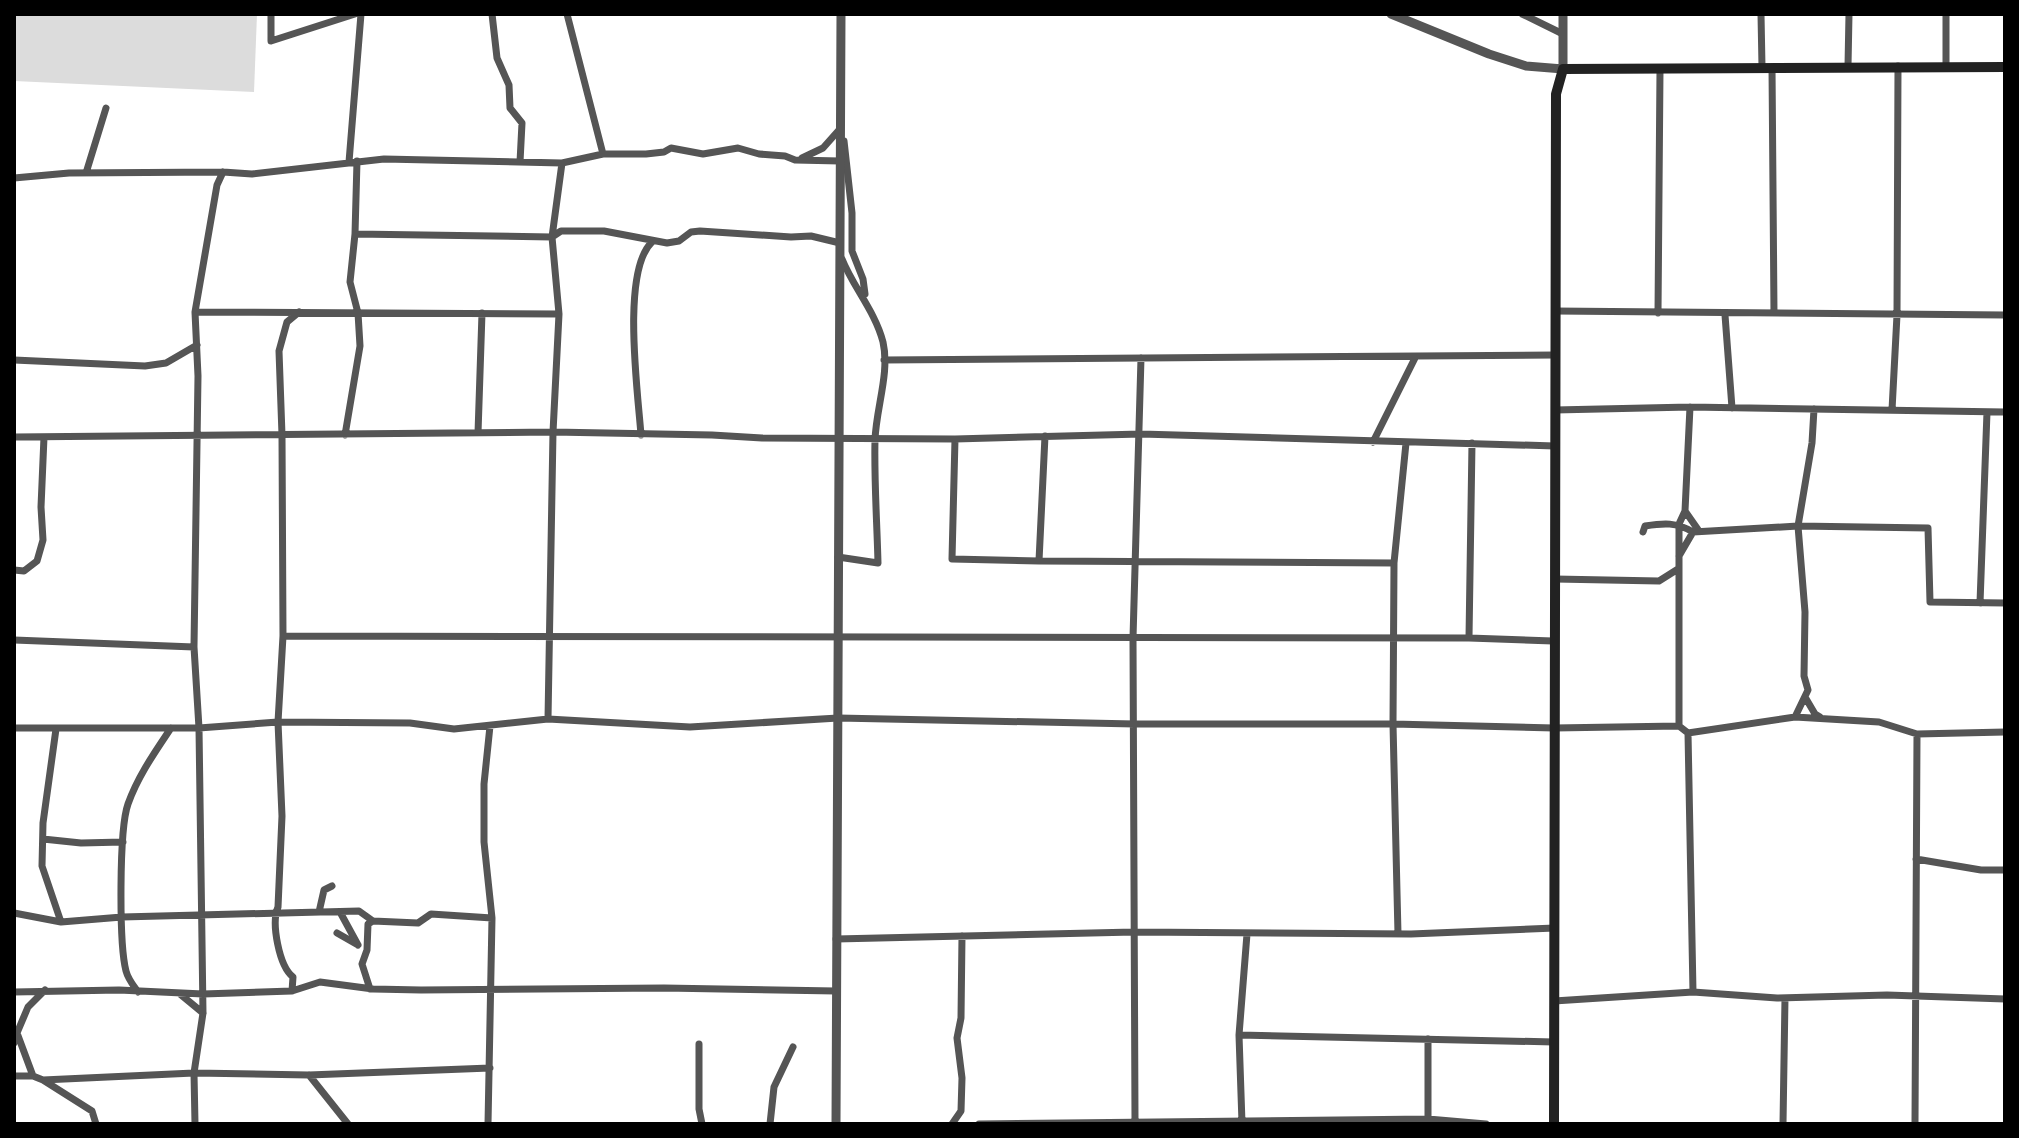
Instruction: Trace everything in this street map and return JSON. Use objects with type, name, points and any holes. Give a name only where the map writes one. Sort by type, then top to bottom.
[{"type":"main road","points":[[1554,1124],[1556,94],[1563,69],[2005,67]]},
{"type":"street","points":[[271,14],[271,41],[358,14],[353,162],[355,234],[350,282],[361,328],[359,360],[352,383],[345,435]]},
{"type":"street","points":[[492,14],[497,58],[509,85],[510,108],[522,123],[520,162]]},
{"type":"street","points":[[836,1124],[841,14]]},
{"type":"street","points":[[1391,14],[1526,66],[1563,69],[1563,14]]},
{"type":"street","points":[[1522,14],[1563,34]]},
{"type":"street","points":[[1761,14],[1767,67],[1774,313]]},
{"type":"street","points":[[1848,66],[1849,14]]},
{"type":"street","points":[[1946,14],[1946,66]]},
{"type":"street","points":[[568,15],[603,154]]},
{"type":"street","points":[[1892,410],[1897,315],[1898,66]]},
{"type":"street","points":[[1658,313],[1660,70]]},
{"type":"street","points":[[86,173],[106,108]]},
{"type":"street","points":[[795,160],[823,148],[841,123]]},
{"type":"street","points":[[841,123],[851,198],[851,242],[866,300]]},
{"type":"street","points":[[14,178],[86,173],[252,174],[353,162],[440,159],[562,163],[603,154],[646,154],[671,148],[713,154],[738,148],[795,160],[840,161]]},
{"type":"street","points":[[548,719],[553,432],[559,314],[552,237],[562,163]]},
{"type":"street","points":[[195,1124],[194,1073],[203,994],[199,728],[194,647],[195,312],[217,185],[223,172]]},
{"type":"street","points":[[355,234],[552,237],[561,231],[604,231],[652,242],[679,241],[691,232],[700,231],[811,236],[840,241]]},
{"type":"street","points":[[838,557],[878,563],[875,439],[884,360],[883,342],[866,300],[842,262],[840,241]]},
{"type":"street","points":[[641,435],[633,308],[642,254],[652,242]]},
{"type":"street","points":[[1555,311],[1725,315],[2005,315]]},
{"type":"street","points":[[195,312],[559,314]]},
{"type":"street","points":[[270,312],[280,324],[282,336]]},
{"type":"street","points":[[292,991],[293,977],[284,970],[275,913],[278,907],[282,816],[278,722],[283,636],[279,368],[282,336],[287,322],[299,312]]},
{"type":"street","points":[[478,433],[482,313]]},
{"type":"street","points":[[1725,315],[1732,408]]},
{"type":"street","points":[[14,360],[145,366],[166,363],[197,345]]},
{"type":"street","points":[[884,360],[1555,355]]},
{"type":"street","points":[[1135,1121],[1133,638],[1141,358]]},
{"type":"street","points":[[1373,442],[1415,358]]},
{"type":"street","points":[[1679,726],[1679,524],[1685,511],[1690,407]]},
{"type":"street","points":[[1555,410],[1690,407],[2005,412]]},
{"type":"street","points":[[1795,717],[1808,690],[1804,676],[1805,612],[1798,526],[1812,443],[1814,409]]},
{"type":"street","points":[[1980,603],[1987,412]]},
{"type":"street","points":[[14,437],[553,432],[955,439],[1141,434],[1555,446]]},
{"type":"street","points":[[1039,561],[1045,436]]},
{"type":"street","points":[[14,570],[24,571],[37,561],[43,540],[44,437]]},
{"type":"street","points":[[955,439],[952,559],[1394,563]]},
{"type":"street","points":[[1398,934],[1393,724],[1394,563],[1406,443]]},
{"type":"street","points":[[1469,638],[1472,443]]},
{"type":"street","points":[[1685,511],[1696,532]]},
{"type":"street","points":[[1643,532],[1645,526],[1679,524],[1696,532],[1798,526],[1928,528],[1930,602],[2005,603]]},
{"type":"street","points":[[1678,557],[1696,532]]},
{"type":"street","points":[[1659,581],[1678,569]]},
{"type":"street","points":[[1555,579],[1659,581],[1680,588]]},
{"type":"street","points":[[283,636],[1469,638],[1553,641]]},
{"type":"street","points":[[14,640],[194,647]]},
{"type":"street","points":[[1805,697],[1815,714],[1822,719]]},
{"type":"street","points":[[14,728],[199,728],[278,722],[410,723],[454,729],[548,719],[690,727],[838,718],[1554,728],[1679,726],[1688,733],[1795,717],[1879,722],[1917,734],[2005,732]]},
{"type":"street","points":[[488,1124],[492,918],[484,828],[484,784],[490,726]]},
{"type":"street","points":[[138,992],[126,970],[122,917],[127,806],[144,768],[171,728]]},
{"type":"street","points":[[56,729],[42,866],[61,922]]},
{"type":"street","points":[[1688,733],[1693,992]]},
{"type":"street","points":[[1915,1124],[1917,734]]},
{"type":"street","points":[[43,839],[81,843],[123,842]]},
{"type":"street","points":[[1916,859],[1981,870],[2005,870]]},
{"type":"street","points":[[319,912],[324,890],[332,886]]},
{"type":"street","points":[[14,913],[61,922],[122,917],[359,911],[373,921],[418,923],[431,914],[492,918]]},
{"type":"street","points":[[340,912],[358,945]]},
{"type":"street","points":[[370,989],[362,964],[367,950],[368,924],[373,921]]},
{"type":"street","points":[[836,939],[1134,932],[1398,934],[1555,928]]},
{"type":"street","points":[[337,933],[367,950]]},
{"type":"street","points":[[1242,1123],[1239,1035],[1247,934]]},
{"type":"street","points":[[952,1124],[961,1111],[962,1078],[957,1038],[961,1018],[959,962],[962,936]]},
{"type":"street","points":[[14,992],[203,994],[292,991],[320,982],[370,989],[836,991]]},
{"type":"street","points":[[14,1043],[28,1007],[45,990]]},
{"type":"street","points":[[1554,1001],[1693,992],[1785,998],[1915,995],[1972,1000],[2005,999]]},
{"type":"street","points":[[178,993],[203,1013]]},
{"type":"street","points":[[1783,1124],[1785,998]]},
{"type":"street","points":[[17,1033],[33,1076]]},
{"type":"street","points":[[1239,1035],[1554,1042]]},
{"type":"street","points":[[1428,1039],[1428,1119]]},
{"type":"street","points":[[699,1044],[699,1109],[702,1124]]},
{"type":"street","points":[[770,1124],[774,1087],[793,1047]]},
{"type":"street","points":[[43,1080],[194,1073],[309,1075],[490,1068]]},
{"type":"street","points":[[309,1075],[348,1124]]},
{"type":"street","points":[[14,1076],[33,1076],[43,1080],[92,1111],[96,1124]]},
{"type":"street","points":[[979,1124],[1428,1119],[1486,1124]]},
{"type":"shaded area","points":[[14,14],[257,14],[254,92],[14,81]]}]
